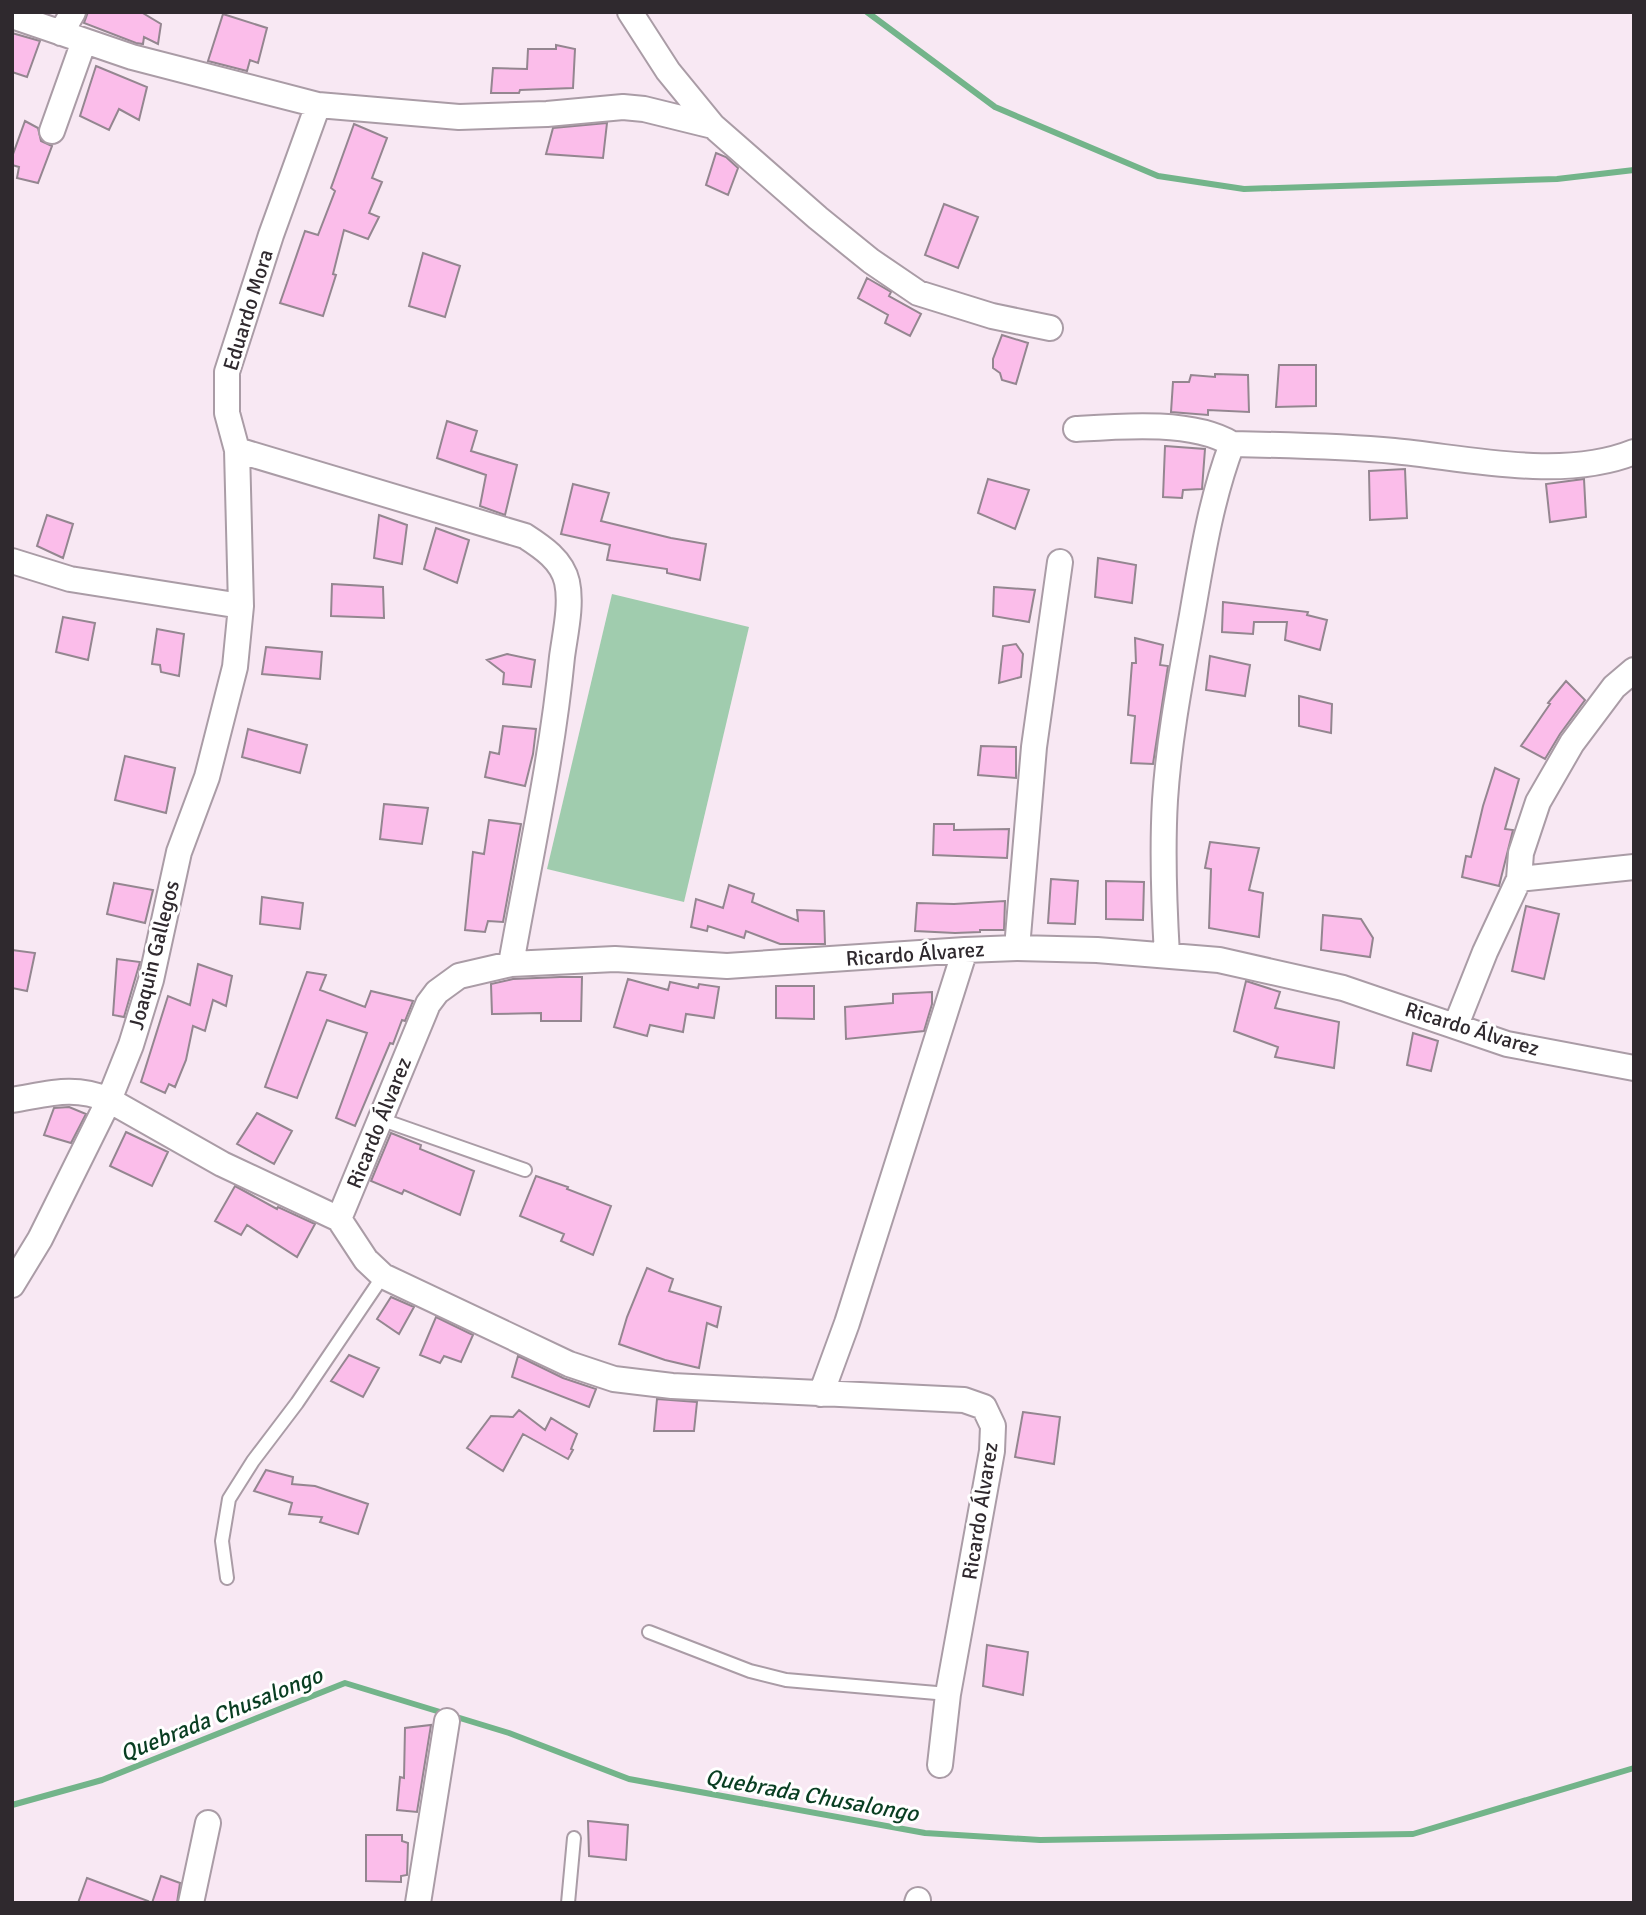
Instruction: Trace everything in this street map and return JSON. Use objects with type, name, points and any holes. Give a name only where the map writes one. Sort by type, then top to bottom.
[{"type":"street","points":[[630,12],[668,71],[713,126],[871,261],[918,293],[992,316],[1050,328]]},
{"type":"street","points":[[12,16],[67,22],[84,41],[132,57],[318,105],[459,117],[547,114],[623,107],[644,109],[713,126]]},
{"type":"street","points":[[52,131],[84,41]]},
{"type":"street","name":"Eduardo Mora","points":[[241,606],[237,450],[227,413],[227,372],[271,235],[318,105]]},
{"type":"street","points":[[1076,429],[1115,425],[1165,428],[1205,432],[1232,444],[1395,451],[1511,466],[1585,463],[1634,452]]},
{"type":"street","points":[[1167,955],[1164,909],[1165,802],[1172,734],[1204,545],[1223,468],[1232,444]]},
{"type":"street","points":[[237,450],[524,536],[543,548],[558,563],[566,582],[568,603],[559,689],[511,964]]},
{"type":"street","points":[[12,561],[70,579],[241,606]]},
{"type":"street","points":[[1017,948],[1034,747],[1060,562]]},
{"type":"street","name":"Joaquin Gallegos","points":[[12,1285],[40,1239],[109,1100],[135,1032],[151,980],[179,852],[207,777],[235,667],[241,606]]},
{"type":"street","points":[[1456,1025],[1485,952],[1519,878],[1521,853],[1538,802],[1572,743],[1614,687],[1634,670]]},
{"type":"street","points":[[1519,878],[1634,867]]},
{"type":"street","points":[[821,1395],[847,1323],[965,950]]},
{"type":"street","name":"Ricardo Álvarez","points":[[940,1765],[948,1694],[992,1451],[993,1426],[984,1407],[964,1400],[821,1395],[673,1386],[614,1379],[569,1364],[383,1276],[366,1260],[339,1219],[428,1004],[437,992],[459,976],[511,964],[614,959],[727,966],[965,950],[1097,950],[1219,960],[1343,988],[1507,1044],[1634,1068]]},
{"type":"street","points":[[12,1100],[76,1090],[93,1093],[222,1164],[339,1219]]},
{"type":"street","points":[[418,1903],[447,1721]]},
{"type":"street","points":[[191,1903],[208,1823]]},
{"type":"lane","points":[[380,1119],[525,1170]]},
{"type":"lane","points":[[227,1578],[222,1541],[229,1499],[383,1276]]},
{"type":"lane","points":[[649,1632],[750,1671],[786,1680],[948,1694]]},
{"type":"lane","points":[[568,1903],[575,1838]]},
{"type":"green space","points":[[612,594],[749,627],[684,902],[547,869]]},
{"type":"building","points":[[88,12],[141,12],[161,24],[158,44],[144,37],[143,44],[136,43],[84,23]]},
{"type":"building","points":[[223,14],[267,28],[258,63],[250,60],[247,71],[208,61]]},
{"type":"building","points":[[12,33],[40,41],[27,77],[12,72]]},
{"type":"building","points":[[556,45],[575,49],[573,88],[491,93],[493,68],[527,69],[528,49],[556,49]]},
{"type":"building","points":[[96,66],[147,87],[139,120],[119,109],[109,130],[80,116]]},
{"type":"building","points":[[25,121],[38,128],[41,141],[52,146],[38,183],[17,178],[19,167],[12,165],[12,157]]},
{"type":"building","points":[[607,123],[603,158],[546,154],[553,128]]},
{"type":"building","points":[[354,124],[387,138],[372,178],[382,182],[369,213],[379,217],[368,239],[344,230],[333,274],[336,275],[323,316],[280,303],[305,231],[318,235],[335,191],[331,188]]},
{"type":"building","points":[[716,153],[726,157],[738,168],[728,195],[706,185]]},
{"type":"building","points":[[944,204],[978,217],[958,268],[925,255]]},
{"type":"building","points":[[423,253],[460,266],[445,317],[409,306]]},
{"type":"building","points":[[867,278],[891,292],[889,296],[921,314],[910,336],[885,323],[888,315],[858,298]]},
{"type":"building","points":[[1002,335],[1028,343],[1016,384],[1002,380],[1000,373],[993,368],[993,359]]},
{"type":"building","points":[[1279,365],[1316,365],[1316,406],[1276,407]]},
{"type":"building","points":[[1215,374],[1248,375],[1249,412],[1208,410],[1208,415],[1171,412],[1173,382],[1189,382],[1191,375],[1215,377]]},
{"type":"building","points":[[447,421],[477,431],[471,451],[517,465],[505,515],[480,506],[486,475],[437,458]]},
{"type":"building","points":[[1165,446],[1205,449],[1202,489],[1183,490],[1182,498],[1163,497]]},
{"type":"building","points":[[1405,469],[1407,518],[1370,520],[1369,471]]},
{"type":"building","points":[[988,479],[1029,490],[1015,529],[978,513]]},
{"type":"building","points":[[1584,479],[1586,517],[1550,522],[1546,484]]},
{"type":"building","points":[[573,484],[609,493],[601,521],[706,544],[700,580],[667,573],[667,569],[607,560],[610,545],[561,534]]},
{"type":"building","points":[[47,515],[73,524],[63,558],[37,546]]},
{"type":"building","points":[[379,515],[407,525],[402,564],[374,558]]},
{"type":"building","points":[[436,528],[469,540],[457,583],[424,569]]},
{"type":"building","points":[[1098,558],[1136,565],[1132,603],[1095,597]]},
{"type":"building","points":[[332,584],[383,587],[384,618],[331,616]]},
{"type":"building","points":[[994,587],[1035,590],[1029,622],[993,616]]},
{"type":"building","points":[[1223,602],[1308,612],[1307,615],[1327,620],[1320,650],[1285,640],[1287,622],[1254,622],[1253,634],[1222,632]]},
{"type":"building","points":[[63,617],[95,623],[88,660],[56,652]]},
{"type":"building","points":[[157,629],[184,634],[179,676],[161,672],[160,665],[152,664]]},
{"type":"building","points":[[1135,638],[1163,645],[1160,665],[1168,666],[1153,764],[1131,763],[1135,716],[1128,715],[1132,663],[1136,663]]},
{"type":"building","points":[[1016,644],[1023,654],[1021,677],[999,683],[1003,646]]},
{"type":"building","points":[[266,647],[322,652],[320,679],[262,674]]},
{"type":"building","points":[[507,654],[535,660],[531,687],[503,684],[504,673],[487,660]]},
{"type":"building","points":[[1210,656],[1250,665],[1245,696],[1206,690]]},
{"type":"building","points":[[1566,681],[1585,700],[1545,759],[1521,746],[1550,704],[1548,703]]},
{"type":"building","points":[[1299,696],[1332,704],[1331,733],[1299,726]]},
{"type":"building","points":[[503,726],[536,729],[525,786],[485,777],[490,752],[499,754]]},
{"type":"building","points":[[248,729],[307,745],[300,773],[242,757]]},
{"type":"building","points":[[981,746],[1016,747],[1016,778],[978,775]]},
{"type":"building","points":[[125,756],[175,768],[166,813],[115,800]]},
{"type":"building","points":[[1495,768],[1519,779],[1505,829],[1513,830],[1499,886],[1462,877],[1466,856],[1471,857]]},
{"type":"building","points":[[384,804],[428,808],[422,844],[380,839]]},
{"type":"building","points":[[489,820],[521,824],[503,922],[488,921],[485,932],[465,930],[473,852],[484,854]]},
{"type":"building","points":[[934,824],[954,824],[954,830],[1009,829],[1007,858],[933,855]]},
{"type":"building","points":[[1210,842],[1259,848],[1249,890],[1263,893],[1259,937],[1209,928],[1211,869],[1205,868]]},
{"type":"building","points":[[1051,879],[1078,881],[1075,924],[1048,923]]},
{"type":"building","points":[[1106,881],[1144,882],[1143,920],[1106,919]]},
{"type":"building","points":[[114,883],[153,890],[145,923],[107,914]]},
{"type":"building","points":[[729,885],[754,894],[752,902],[798,921],[797,910],[824,911],[825,944],[780,944],[746,931],[744,938],[708,926],[707,931],[691,927],[696,899],[723,908]]},
{"type":"building","points":[[262,897],[303,903],[300,929],[260,924]]},
{"type":"building","points":[[1005,901],[1004,930],[955,933],[915,931],[917,903]]},
{"type":"building","points":[[1526,906],[1559,914],[1544,979],[1512,971]]},
{"type":"building","points":[[1323,915],[1361,919],[1373,938],[1370,957],[1321,950]]},
{"type":"building","points":[[12,950],[35,953],[27,991],[12,988]]},
{"type":"building","points":[[117,959],[140,962],[124,1017],[113,1015]]},
{"type":"building","points":[[198,964],[232,976],[226,1006],[213,1000],[205,1031],[193,1026],[186,1060],[175,1087],[169,1084],[165,1093],[141,1082],[168,996],[190,1005]]},
{"type":"building","points":[[307,972],[326,975],[320,990],[365,1007],[371,991],[413,1001],[393,1044],[390,1043],[355,1126],[336,1118],[367,1033],[327,1020],[297,1098],[265,1087]]},
{"type":"building","points":[[582,977],[581,1021],[541,1021],[541,1013],[492,1014],[491,984],[513,979]]},
{"type":"building","points":[[628,979],[668,990],[670,982],[698,988],[699,984],[719,987],[714,1018],[686,1014],[683,1032],[650,1025],[647,1036],[614,1027]]},
{"type":"building","points":[[1246,981],[1280,992],[1275,1008],[1339,1022],[1334,1068],[1275,1057],[1278,1047],[1234,1031]]},
{"type":"building","points":[[776,986],[814,986],[814,1019],[776,1018]]},
{"type":"building","points":[[932,992],[932,1004],[924,1031],[846,1039],[845,1007],[893,1003],[893,994]]},
{"type":"building","points":[[1413,1033],[1438,1041],[1431,1071],[1407,1065]]},
{"type":"building","points":[[69,1107],[86,1114],[71,1143],[44,1135],[54,1108]]},
{"type":"building","points":[[257,1113],[292,1131],[274,1164],[237,1144]]},
{"type":"building","points":[[126,1132],[168,1152],[152,1186],[110,1166]]},
{"type":"building","points":[[391,1133],[421,1145],[420,1149],[474,1171],[460,1215],[404,1190],[402,1194],[371,1181]]},
{"type":"building","points":[[536,1176],[611,1206],[593,1255],[561,1241],[564,1234],[520,1216]]},
{"type":"building","points":[[235,1186],[277,1209],[278,1207],[315,1224],[297,1257],[247,1225],[241,1235],[215,1221]]},
{"type":"building","points":[[647,1268],[673,1279],[669,1291],[721,1307],[717,1327],[707,1323],[699,1368],[665,1360],[619,1344]]},
{"type":"building","points":[[391,1297],[414,1307],[399,1334],[377,1319]]},
{"type":"building","points":[[436,1317],[473,1335],[461,1362],[444,1356],[440,1363],[420,1355]]},
{"type":"building","points":[[349,1355],[379,1368],[363,1397],[331,1381]]},
{"type":"building","points":[[518,1356],[563,1378],[596,1389],[589,1407],[512,1377]]},
{"type":"building","points":[[657,1399],[697,1402],[694,1431],[654,1431]]},
{"type":"building","points":[[519,1410],[545,1430],[551,1418],[577,1434],[568,1459],[523,1434],[503,1471],[467,1448],[491,1416],[513,1417]]},
{"type":"building","points":[[1023,1412],[1060,1417],[1054,1464],[1015,1457]]},
{"type":"building","points":[[266,1470],[293,1477],[292,1484],[315,1486],[368,1504],[358,1534],[320,1522],[322,1517],[289,1514],[292,1503],[254,1491]]},
{"type":"building","points":[[987,1645],[1028,1652],[1023,1695],[983,1686]]},
{"type":"building","points":[[431,1725],[417,1812],[397,1810],[400,1777],[404,1778],[405,1728]]},
{"type":"building","points":[[588,1821],[628,1825],[626,1860],[589,1856]]},
{"type":"building","points":[[366,1835],[402,1835],[402,1841],[408,1843],[407,1875],[401,1876],[401,1882],[366,1881]]},
{"type":"building","points":[[161,1876],[180,1883],[177,1903],[152,1903]]},
{"type":"building","points":[[87,1878],[148,1901],[78,1903]]},
{"type":"waterway","points":[[867,12],[995,107],[1158,176],[1244,189],[1557,179],[1634,170]]},
{"type":"waterway","name":"Quebrada Chusalongo","points":[[12,1805],[102,1780],[345,1683],[509,1733],[629,1779],[925,1833],[1040,1840],[1413,1834],[1634,1768]]}]
